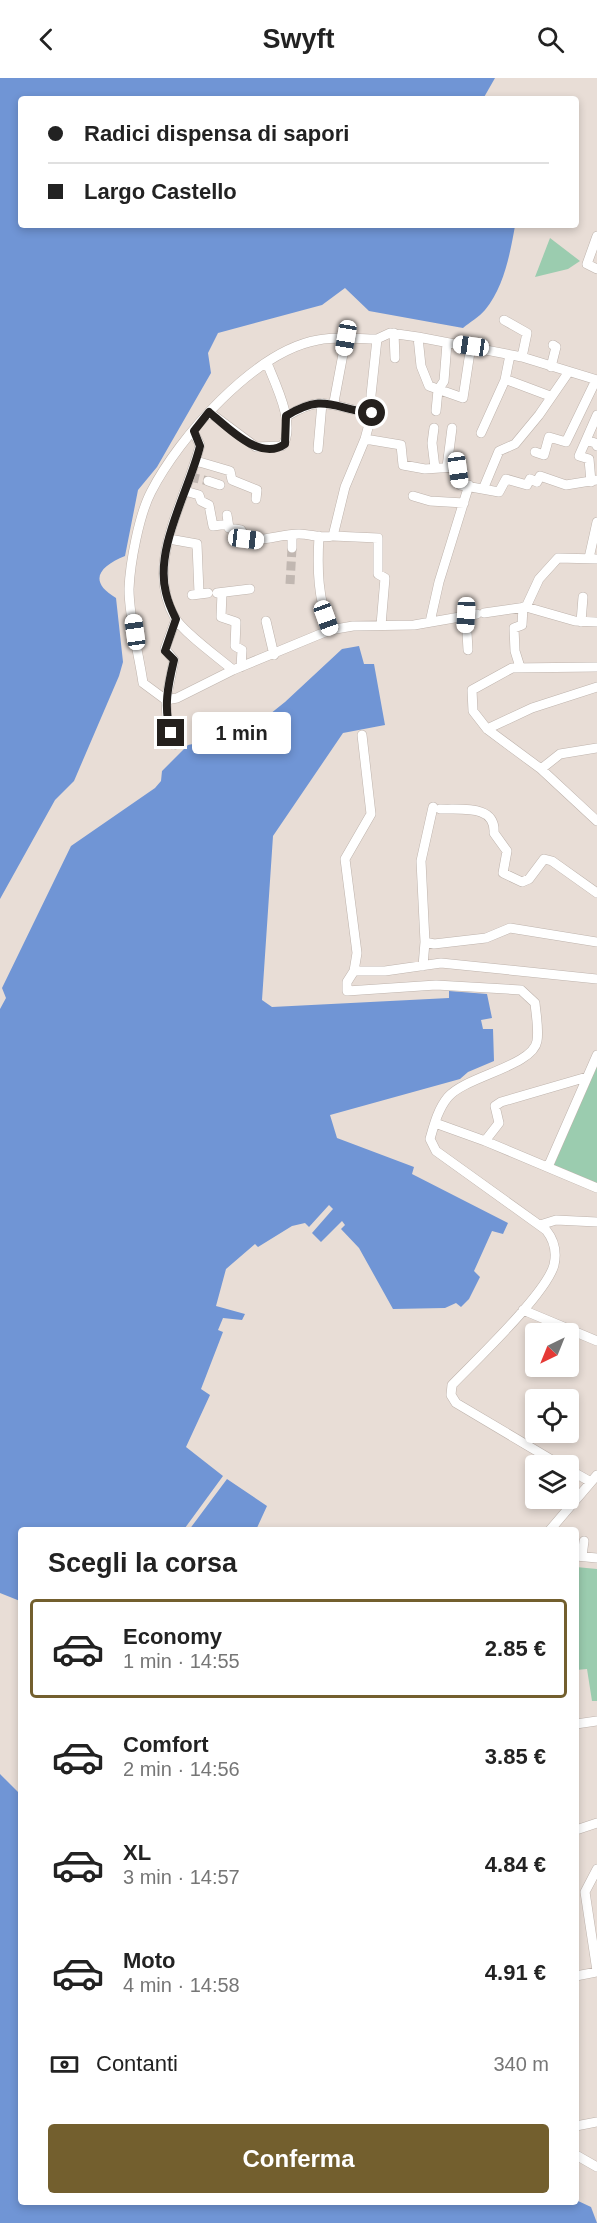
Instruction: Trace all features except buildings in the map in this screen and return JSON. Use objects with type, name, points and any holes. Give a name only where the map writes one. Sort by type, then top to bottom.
[{"type":"street","points":[[597,236],[587,264],[597,269]]},
{"type":"street","points":[[504,320],[527,333],[522,357]]},
{"type":"street","points":[[394,333],[394,358]]},
{"type":"street","points":[[534,452],[544,455],[549,437],[566,442],[596,380],[522,357],[470,350],[447,343],[394,333],[377,339],[318,340],[283,353],[242,379],[209,412],[149,493],[137,540],[129,590],[144,683],[166,700],[177,698],[237,669],[330,630],[381,625],[414,625],[524,607],[581,622],[597,622]]},
{"type":"street","points":[[418,337],[421,366],[429,386],[463,398],[470,350]]},
{"type":"street","points":[[334,402],[346,338]]},
{"type":"street","points":[[333,536],[345,487],[356,464],[360,446],[365,440],[372,413],[371,395],[377,339]]},
{"type":"street","points":[[436,411],[438,390],[444,381],[447,343]]},
{"type":"street","points":[[551,367],[556,347],[554,345]]},
{"type":"street","points":[[481,433],[505,380],[510,355]]},
{"type":"street","points":[[209,412],[256,447],[279,447],[285,444],[286,416],[267,363]]},
{"type":"street","points":[[483,487],[499,450],[514,444],[539,415],[568,373]]},
{"type":"street","points":[[510,381],[550,396]]},
{"type":"street","points":[[286,416],[302,407],[334,402],[348,410],[372,413]]},
{"type":"street","points":[[318,449],[322,403]]},
{"type":"street","points":[[477,411],[487,416]]},
{"type":"street","points":[[365,440],[401,445],[403,465],[455,467],[460,484],[499,492],[506,479],[527,485],[530,479],[537,482],[540,476],[566,485],[594,481],[590,459],[579,456],[597,416]]},
{"type":"street","points":[[434,428],[432,443],[435,468]]},
{"type":"street","points":[[447,467],[452,428]]},
{"type":"street","points":[[194,431],[200,446],[169,539],[164,578],[166,593],[176,619],[237,669]]},
{"type":"street","points":[[586,440],[597,446]]},
{"type":"street","points":[[196,461],[230,471],[232,480],[257,489],[256,499]]},
{"type":"street","points":[[207,481],[220,485]]},
{"type":"street","points":[[430,622],[439,582],[469,485]]},
{"type":"street","points":[[185,491],[199,495],[201,501],[209,505],[213,526],[228,520],[229,528],[241,530],[246,539],[263,541],[292,534],[378,538],[376,569],[378,574],[385,578],[381,625]]},
{"type":"street","points":[[413,496],[430,501],[464,503]]},
{"type":"street","points":[[520,667],[515,651],[514,628],[522,625],[524,607],[539,579],[555,560],[593,558],[597,522]]},
{"type":"street","points":[[292,534],[292,548]]},
{"type":"street","points":[[319,536],[317,573],[321,606],[330,630]]},
{"type":"street","points":[[169,539],[197,544],[208,593],[221,617],[236,622],[235,646],[242,650],[237,669]]},
{"type":"street","points":[[208,593],[250,589]]},
{"type":"street","points":[[581,622],[583,597]]},
{"type":"street","points":[[466,615],[468,650]]},
{"type":"street","points":[[174,745],[166,718],[166,700],[174,660],[163,652],[176,619]]},
{"type":"street","points":[[266,621],[274,655]]},
{"type":"street","points":[[597,668],[520,667],[502,672],[472,690],[473,711],[488,729],[541,769],[597,820]]},
{"type":"street","points":[[488,729],[522,711],[597,687]]},
{"type":"street","points":[[362,735],[364,770],[372,805],[368,819],[345,859],[357,953],[354,971],[347,982],[347,992],[436,985],[521,990],[532,997],[535,1003],[537,1041],[534,1047],[515,1062],[453,1092],[439,1111],[430,1139],[436,1151],[540,1225],[552,1239],[554,1265],[548,1278],[524,1310],[452,1385],[451,1395],[456,1403],[543,1455]]},
{"type":"street","points":[[541,769],[560,754],[597,748]]},
{"type":"street","points":[[423,966],[425,942],[421,861],[436,808],[483,812],[491,817],[495,823],[494,833],[507,851],[503,873],[522,882],[529,879],[544,859],[552,861],[597,893]]},
{"type":"street","points":[[425,942],[434,944],[486,938],[510,928],[597,942]]},
{"type":"street","points":[[354,971],[385,971],[441,963],[597,979]]},
{"type":"street","points":[[548,1167],[597,1055]]},
{"type":"street","points":[[486,1141],[499,1123],[495,1106],[501,1102],[587,1077]]},
{"type":"street","points":[[435,1123],[486,1141],[597,1188]]},
{"type":"street","points":[[540,1225],[556,1220],[597,1222]]},
{"type":"street","points":[[524,1310],[596,1339]]},
{"type":"street","points":[[553,1527],[594,1479],[579,1473]]},
{"type":"street","points":[[584,1542],[579,1556],[597,1558]]},
{"type":"street","points":[[579,1724],[597,1721]]},
{"type":"street","points":[[579,1829],[597,1823],[597,1834]]},
{"type":"street","points":[[579,1975],[597,1971],[585,1892],[597,1869]]},
{"type":"street","points":[[579,2125],[597,2122]]},
{"type":"street","points":[[579,2157],[597,2167]]},
{"type":"green space","points":[[550,238],[580,261],[568,269],[535,277]]},
{"type":"green space","points":[[597,1064],[597,1186],[551,1166]]},
{"type":"green space","points":[[579,1567],[597,1569],[597,1701],[592,1701],[587,1669],[579,1670]]},
{"type":"water","points":[[0,78],[495,78],[485,96],[18,96],[18,228],[515,228],[502,281],[492,301],[485,310],[463,328],[369,311],[345,288],[322,305],[218,333],[208,353],[211,373],[157,467],[138,490],[125,556],[109,564],[100,574],[102,586],[116,598],[123,662],[119,676],[74,781],[55,800],[0,899]]},
{"type":"water","points":[[359,646],[364,664],[374,664],[385,725],[343,733],[273,836],[262,1000],[272,1007],[449,998],[449,991],[487,994],[492,1018],[481,1020],[483,1029],[493,1029],[494,1061],[468,1072],[460,1079],[330,1115],[337,1138],[414,1167],[412,1174],[508,1223],[503,1234],[492,1231],[474,1271],[480,1277],[469,1299],[461,1307],[456,1303],[445,1308],[393,1309],[359,1248],[341,1229],[345,1225],[342,1221],[321,1242],[312,1233],[333,1209],[329,1205],[309,1227],[305,1223],[292,1226],[258,1247],[255,1244],[226,1269],[216,1306],[245,1314],[242,1320],[223,1318],[218,1330],[223,1332],[201,1389],[210,1395],[186,1447],[223,1476],[186,1527],[18,1527],[18,1600],[0,1593],[0,1009],[6,998],[2,988],[71,846],[155,788],[161,781],[162,771],[188,745],[246,733],[285,702],[342,649]]},
{"type":"water","points":[[227,1479],[267,1506],[257,1527],[191,1527]]},
{"type":"water","points":[[0,1774],[18,1792],[18,2205],[579,2205],[579,2201],[591,2207],[597,2223],[0,2223]]},
{"type":"tunnel","points":[[190,477],[208,481]]},
{"type":"tunnel","points":[[290,584],[292,548]]},
{"type":"route","points":[[171,733],[166,718],[166,700],[174,660],[165,651],[176,619],[166,593],[164,578],[166,550],[200,446],[194,431],[209,412],[256,447],[279,447],[285,444],[286,416],[305,405],[334,402],[348,410],[372,413]]}]
